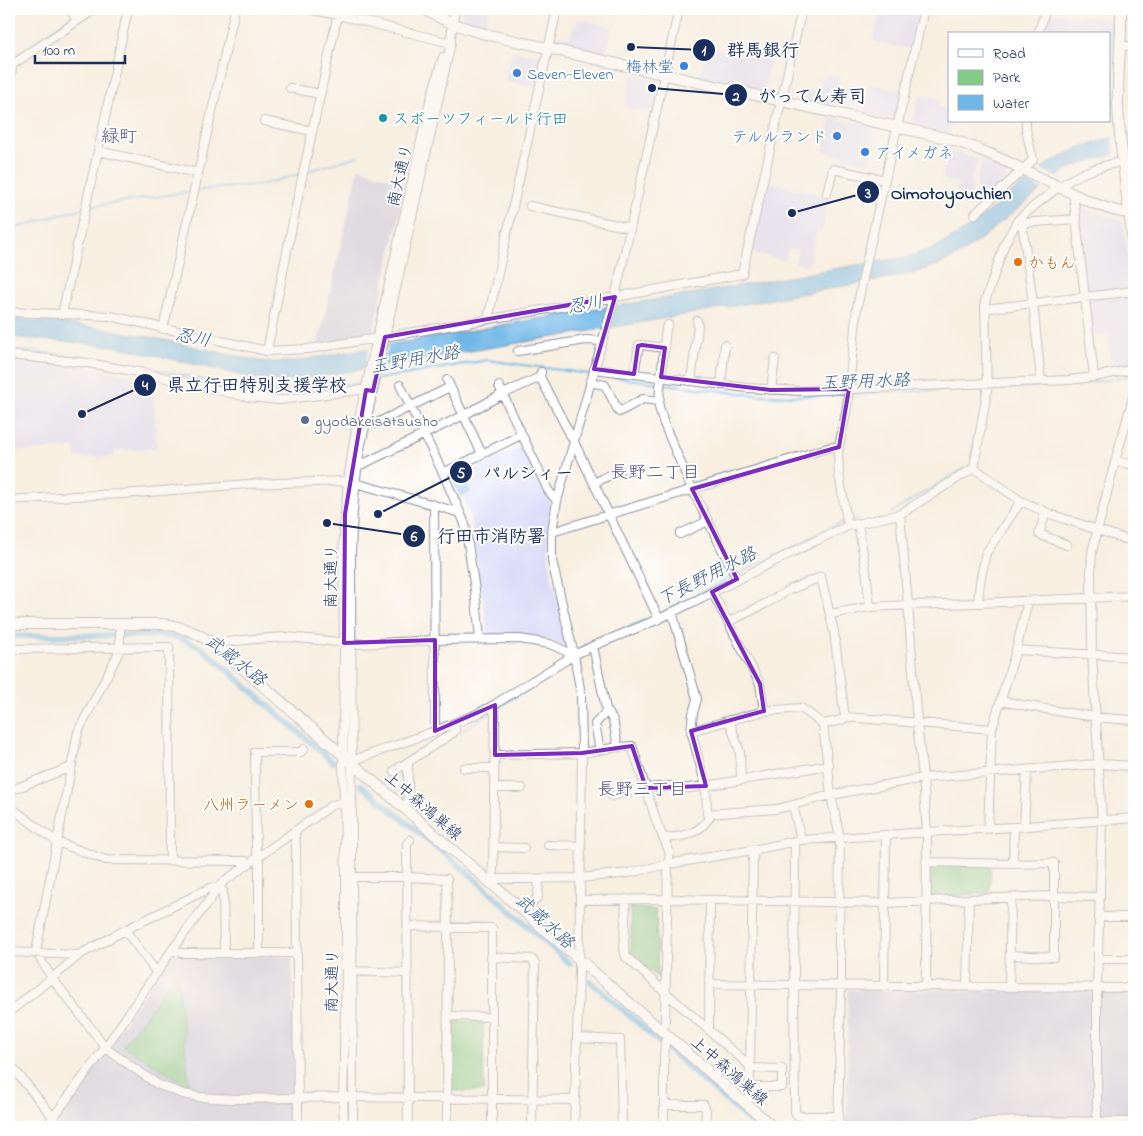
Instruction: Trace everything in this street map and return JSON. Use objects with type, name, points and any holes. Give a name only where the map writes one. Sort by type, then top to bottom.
[{"type":"main road","points":[[424,9],[452,24],[489,35],[963,143],[998,157],[1074,195],[1109,208],[1132,213]]},
{"type":"main road","points":[[1120,9],[1119,128],[1132,213],[1134,250]]},
{"type":"main road","name":"上中森鴻巣線","points":[[9,624],[120,626],[155,623],[176,626],[199,634],[217,646],[492,881],[524,912],[665,1036],[773,1127]]},
{"type":"street","points":[[70,9],[77,21]]},
{"type":"street","points":[[9,84],[11,65],[95,9]]},
{"type":"street","points":[[62,314],[128,9]]},
{"type":"street","points":[[163,329],[235,9]]},
{"type":"street","points":[[308,9],[338,12],[449,40]]},
{"type":"street","name":"南大通り","points":[[353,1127],[349,971],[348,643],[344,548],[345,514],[351,482],[354,440],[371,381],[451,43],[449,40],[455,9]]},
{"type":"street","points":[[489,319],[557,9]]},
{"type":"street","points":[[574,1127],[580,900],[581,694],[552,561],[552,532],[557,501],[614,299],[679,9]]},
{"type":"street","points":[[9,312],[110,316],[267,350],[308,349],[380,340],[489,319],[614,299],[742,274],[802,9]]},
{"type":"street","points":[[848,526],[839,474],[839,447],[849,392],[857,308],[924,9]]},
{"type":"street","points":[[1039,32],[1046,9]]},
{"type":"street","points":[[267,350],[338,12]]},
{"type":"street","points":[[1121,45],[1134,47]]},
{"type":"street","points":[[290,88],[320,94]]},
{"type":"street","points":[[264,121],[312,131]]},
{"type":"street","points":[[975,214],[1025,170],[1034,158],[1026,130],[1026,122]]},
{"type":"street","points":[[98,151],[198,172]]},
{"type":"street","points":[[348,758],[455,724],[492,706],[574,655],[592,646],[658,616],[672,612],[712,592],[736,577],[848,526],[900,514],[969,472],[974,468],[987,387],[985,302],[1006,244],[1020,222],[1058,187],[1073,178],[1095,169],[1134,158]]},
{"type":"street","points":[[827,193],[832,169],[885,180]]},
{"type":"street","points":[[1074,195],[1094,377]]},
{"type":"street","points":[[530,206],[630,228]]},
{"type":"street","points":[[1020,222],[1076,219]]},
{"type":"street","points":[[1020,222],[1033,303],[1041,380]]},
{"type":"street","points":[[986,309],[1134,291]]},
{"type":"street","points":[[691,381],[697,321]]},
{"type":"street","points":[[668,325],[666,328],[659,407],[664,424],[692,489],[736,577]]},
{"type":"street","points":[[518,351],[603,337]]},
{"type":"street","points":[[634,374],[638,345],[665,348]]},
{"type":"street","points":[[721,385],[726,346]]},
{"type":"street","points":[[9,355],[88,363],[268,400],[358,390],[371,381]]},
{"type":"street","points":[[770,390],[775,359]]},
{"type":"street","points":[[594,369],[634,374],[661,381],[691,381],[770,390],[849,392],[987,387],[1041,380],[1069,380],[1094,377],[1134,369]]},
{"type":"street","points":[[357,465],[363,464],[464,415],[541,375],[658,616]]},
{"type":"street","name":"南大通り","points":[[351,482],[357,465],[366,421],[371,381]]},
{"type":"street","points":[[590,382],[605,385],[619,412],[643,399],[659,401]]},
{"type":"street","points":[[366,421],[375,424],[411,407],[448,383],[482,454]]},
{"type":"street","points":[[400,385],[443,473],[465,524],[480,639]]},
{"type":"street","points":[[499,386],[548,490],[557,501]]},
{"type":"street","points":[[1097,1124],[1097,987],[1102,821],[1092,654],[1092,552],[1134,394]]},
{"type":"street","points":[[443,473],[521,435]]},
{"type":"street","points":[[552,532],[831,447],[839,447]]},
{"type":"street","points":[[1116,461],[1134,465]]},
{"type":"street","points":[[974,468],[1021,501],[1046,512],[1134,542]]},
{"type":"street","points":[[594,483],[620,470]]},
{"type":"street","points":[[9,500],[123,494],[248,484],[351,482],[460,513]]},
{"type":"street","points":[[978,603],[986,553],[1021,501]]},
{"type":"street","points":[[434,505],[435,731]]},
{"type":"street","points":[[1046,512],[1039,534],[1067,545]]},
{"type":"street","points":[[900,514],[927,832],[926,985]]},
{"type":"street","points":[[680,534],[708,521]]},
{"type":"street","points":[[858,524],[870,607]]},
{"type":"street","points":[[728,622],[791,589],[821,577],[834,632],[846,717]]},
{"type":"street","points":[[712,592],[760,684],[764,711]]},
{"type":"street","points":[[830,614],[870,607],[1134,596]]},
{"type":"street","points":[[988,829],[992,729],[1016,650],[1028,601]]},
{"type":"street","points":[[665,838],[678,837],[694,832],[704,825],[709,818],[706,814],[706,786],[691,731],[697,699],[672,612]]},
{"type":"street","points":[[120,626],[120,645],[117,656],[78,732],[36,952],[52,978],[105,1048],[157,1084],[183,1094],[199,1097],[233,1099],[353,1097],[575,1100]]},
{"type":"street","points":[[1016,650],[1133,657],[1134,635]]},
{"type":"street","points":[[217,646],[226,642],[254,638],[287,637],[360,644],[435,640],[520,640],[550,644],[574,655]]},
{"type":"street","points":[[9,649],[120,645],[169,647],[170,860]]},
{"type":"street","points":[[592,646],[606,709],[613,720],[618,747]]},
{"type":"street","points":[[1001,701],[1096,718],[1134,720]]},
{"type":"street","points":[[492,706],[495,714],[492,881],[580,878],[629,873],[668,864],[798,841],[1134,818]]},
{"type":"street","points":[[691,731],[764,711],[801,708],[823,724],[831,795],[840,838],[839,946],[841,985],[838,1127]]},
{"type":"street","points":[[600,750],[595,724],[608,711]]},
{"type":"street","points":[[823,724],[842,720],[846,717],[992,729]]},
{"type":"street","points":[[730,720],[740,752],[741,780]]},
{"type":"street","points":[[394,771],[408,764],[453,733],[455,724]]},
{"type":"street","points":[[495,755],[582,753],[632,746],[658,826],[665,838],[670,854],[667,899],[664,1127]]},
{"type":"street","points":[[260,952],[255,752],[301,752],[304,749]]},
{"type":"street","points":[[406,809],[408,801],[408,764]]},
{"type":"street","points":[[706,814],[777,809],[831,795],[923,778],[1098,764],[1134,766]]},
{"type":"street","points":[[612,796],[646,788],[670,786],[680,789],[706,786],[829,765]]},
{"type":"street","points":[[9,791],[71,767]]},
{"type":"street","points":[[464,768],[494,768]]},
{"type":"street","points":[[1024,826],[1027,770]]},
{"type":"street","points":[[494,788],[522,788]]},
{"type":"street","points":[[46,1127],[105,1048],[172,950],[223,882],[332,805],[348,801]]},
{"type":"street","points":[[793,805],[798,841],[794,901],[795,1112],[798,1116],[838,1116]]},
{"type":"street","points":[[9,806],[58,842],[106,860],[245,861],[248,864]]},
{"type":"street","points":[[1013,864],[1014,827]]},
{"type":"street","points":[[295,832],[298,1127]]},
{"type":"street","points":[[884,984],[886,835]]},
{"type":"street","points":[[408,1127],[407,974],[408,844],[410,840]]},
{"type":"street","points":[[548,845],[580,846]]},
{"type":"street","points":[[494,847],[524,848]]},
{"type":"street","points":[[747,1104],[750,1087],[753,850]]},
{"type":"street","points":[[926,862],[1054,863],[1054,957],[1010,955]]},
{"type":"street","points":[[349,877],[449,877],[447,1127]]},
{"type":"street","points":[[524,912],[538,896],[539,879]]},
{"type":"street","points":[[9,1012],[79,954],[210,888],[218,888],[223,891],[224,952]]},
{"type":"street","points":[[580,900],[667,899],[885,903],[1054,896],[1100,897]]},
{"type":"street","points":[[1009,986],[1011,898]]},
{"type":"street","points":[[626,899],[624,949],[626,957],[750,1067],[782,1069],[782,1087],[750,1087]]},
{"type":"street","points":[[967,986],[969,899]]},
{"type":"street","points":[[709,1029],[710,900]]},
{"type":"street","points":[[1099,917],[1134,918]]},
{"type":"street","points":[[408,926],[492,928],[492,1127]]},
{"type":"street","points":[[125,930],[157,973]]},
{"type":"street","points":[[172,950],[181,953],[297,953]]},
{"type":"street","points":[[9,952],[79,954]]},
{"type":"street","points":[[491,957],[532,958],[535,963],[532,1127]]},
{"type":"street","points":[[1098,959],[1134,959]]},
{"type":"street","points":[[349,971],[407,974]]},
{"type":"street","name":"南大通り","points":[[344,1127],[343,1097],[349,971]]},
{"type":"street","points":[[710,984],[884,984],[1134,988]]},
{"type":"street","points":[[448,1016],[492,1016]]},
{"type":"street","points":[[577,1038],[620,1040],[622,1127]]},
{"type":"street","points":[[9,1063],[54,1117]]},
{"type":"street","points":[[664,1105],[704,1106],[706,1110],[705,1127]]},
{"type":"street","points":[[960,1127],[992,1122],[1028,1120],[1097,1124],[1134,1122]]},
{"type":"highlighted area","points":[[615,297],[594,369],[634,374],[638,346],[642,345],[665,348],[661,377],[771,390],[849,389],[839,447],[692,489],[737,579],[712,592],[760,684],[764,711],[691,731],[706,786],[646,788],[632,746],[582,753],[495,755],[495,705],[435,731],[435,640],[344,643],[345,514],[366,390],[373,391],[385,337]]},
{"type":"shaded area","points":[[463,9],[489,9],[485,26],[465,20],[462,15]]},
{"type":"shaded area","points":[[880,9],[920,9],[912,47],[909,49],[873,41]]},
{"type":"shaded area","points":[[1047,13],[1114,19],[1111,74],[1110,32],[1041,32]]},
{"type":"shaded area","points":[[580,19],[612,27],[605,57],[555,46],[552,42],[554,35],[570,38],[573,26],[577,25],[577,21]]},
{"type":"shaded area","points":[[707,47],[770,61],[763,91],[700,77]]},
{"type":"shaded area","points":[[512,50],[544,57],[537,88],[505,81]]},
{"type":"shaded area","points":[[824,73],[840,77],[833,108],[804,102],[808,90],[820,92]]},
{"type":"shaded area","points":[[632,74],[658,81],[651,113],[625,107]]},
{"type":"shaded area","points":[[871,84],[902,91],[895,119],[892,121],[865,115]]},
{"type":"shaded area","points":[[919,94],[940,99],[938,107],[948,110],[948,122],[952,122],[947,134],[912,126]]},
{"type":"shaded area","points":[[831,117],[877,128],[870,163],[823,152]]},
{"type":"shaded area","points":[[949,149],[979,159],[971,179],[971,204],[954,200],[958,183],[942,179]]},
{"type":"shaded area","points":[[983,161],[1008,172],[996,192],[976,210],[976,179]]},
{"type":"shaded area","points":[[359,168],[406,184],[372,336],[318,344]]},
{"type":"shaded area","points":[[766,183],[829,196],[822,231],[817,230],[809,264],[807,265],[795,263],[798,250],[789,248],[785,261],[751,252]]},
{"type":"shaded area","points":[[1077,205],[1121,221],[1124,227],[1132,289],[1087,293]]},
{"type":"shaded area","points":[[1133,294],[1134,365],[1112,369],[1107,333],[1093,335],[1088,299]]},
{"type":"shaded area","points":[[9,358],[88,366],[153,380],[157,449],[115,450],[115,457],[76,458],[75,448],[9,452]]},
{"type":"shaded area","points":[[524,446],[551,503],[548,537],[549,560],[552,579],[572,647],[550,640],[520,635],[489,639],[470,514],[454,477]]},
{"type":"shaded area","points":[[173,953],[292,957],[295,1127],[51,1127]]},
{"type":"shaded area","points":[[848,990],[1134,992],[1134,1127],[847,1127]]},
{"type":"green space","points":[[929,865],[991,865],[989,893],[930,897]]},
{"type":"green space","points":[[630,907],[656,910],[658,978],[631,953]]},
{"type":"green space","points":[[177,973],[189,1085],[123,1046]]},
{"type":"green space","points":[[453,1021],[483,1021],[484,1091],[453,1091]]},
{"type":"water","points":[[1134,131],[1134,149],[1066,170],[959,255],[938,265],[911,274],[650,321],[283,381],[248,377],[120,347],[9,337],[9,319],[18,319],[100,328],[244,358],[267,362],[290,362],[907,257],[936,247],[964,231],[1048,164],[1078,148]]},
{"type":"water","points":[[460,472],[470,492],[460,496],[451,476]]},
{"type":"pier","points":[[1127,131],[1130,152],[1115,157],[1112,135]]},
{"type":"pier","points":[[1039,168],[1060,179],[1045,191],[1024,180]]},
{"type":"pier","points":[[389,342],[383,369],[364,372],[369,346]]},
{"type":"waterway","points":[[75,15],[83,9]]},
{"type":"waterway","points":[[9,60],[71,17]]},
{"type":"waterway","points":[[305,172],[358,156]]},
{"type":"waterway","points":[[197,191],[260,185],[300,174]]},
{"type":"waterway","points":[[88,207],[190,192]]},
{"type":"waterway","points":[[9,230],[84,208]]},
{"type":"waterway","name":"玉野用水路","points":[[9,351],[37,352],[111,361],[240,389],[267,393],[298,393],[364,382]]},
{"type":"waterway","name":"玉野用水路","points":[[379,379],[487,360],[589,374]]},
{"type":"waterway","name":"玉野用水路","points":[[597,375],[659,383]]},
{"type":"waterway","name":"玉野用水路","points":[[990,388],[1080,383],[1134,375]]},
{"type":"waterway","name":"玉野用水路","points":[[664,384],[755,395],[802,396],[846,394]]},
{"type":"waterway","name":"玉野用水路","points":[[850,394],[986,388]]},
{"type":"waterway","name":"下長野用水路","points":[[971,458],[975,438]]},
{"type":"waterway","name":"下長野用水路","points":[[892,512],[963,469]]},
{"type":"waterway","name":"下長野用水路","points":[[851,521],[858,520]]},
{"type":"waterway","name":"下長野用水路","points":[[738,574],[843,522]]},
{"type":"waterway","name":"下長野用水路","points":[[660,614],[733,576]]},
{"type":"waterway","name":"下長野用水路","points":[[580,648],[655,616]]},
{"type":"waterway","name":"武蔵水路","points":[[9,636],[161,635],[177,637],[208,653],[333,762]]},
{"type":"waterway","name":"下長野用水路","points":[[498,708],[540,680]]},
{"type":"waterway","name":"下長野用水路","points":[[454,736],[490,713]]},
{"type":"waterway","name":"下長野用水路","points":[[384,781],[396,774]]},
{"type":"waterway","name":"武蔵水路","points":[[361,785],[473,877],[570,964]]},
{"type":"waterway","name":"武蔵水路","points":[[590,981],[756,1127]]},
{"type":"place","name":"群馬銀行","points":[[631,47]]},
{"type":"place","name":"梅林堂","points":[[684,66]]},
{"type":"place","name":"Seven-Eleven","points":[[517,73]]},
{"type":"place","name":"がってん寿司","points":[[652,88]]},
{"type":"place","name":"スポーツフィールド行田","points":[[383,118]]},
{"type":"place","name":"テルルランド","points":[[837,136]]},
{"type":"place","name":"アイメガネ","points":[[865,152]]},
{"type":"place","name":"Oimotoyouchien","points":[[792,213]]},
{"type":"place","name":"かもん","points":[[1018,262]]},
{"type":"place","name":"県立行田特別支援学校","points":[[82,414]]},
{"type":"place","name":"gyodakeisatsusho","points":[[305,420]]},
{"type":"place","name":"パルシィー","points":[[378,514]]},
{"type":"place","name":"行田市消防署","points":[[327,523]]},
{"type":"place","name":"八州ラーメン","points":[[309,804]]},
{"type":"district","name":"緑町","points":[[119,136]]},
{"type":"district","name":"長野二丁目","points":[[655,472]]},
{"type":"district","name":"長野三丁目","points":[[642,789]]},
{"type":"water label","name":"忍川","points":[[585,304]]},
{"type":"water label","name":"忍川","points":[[193,337]]}]
